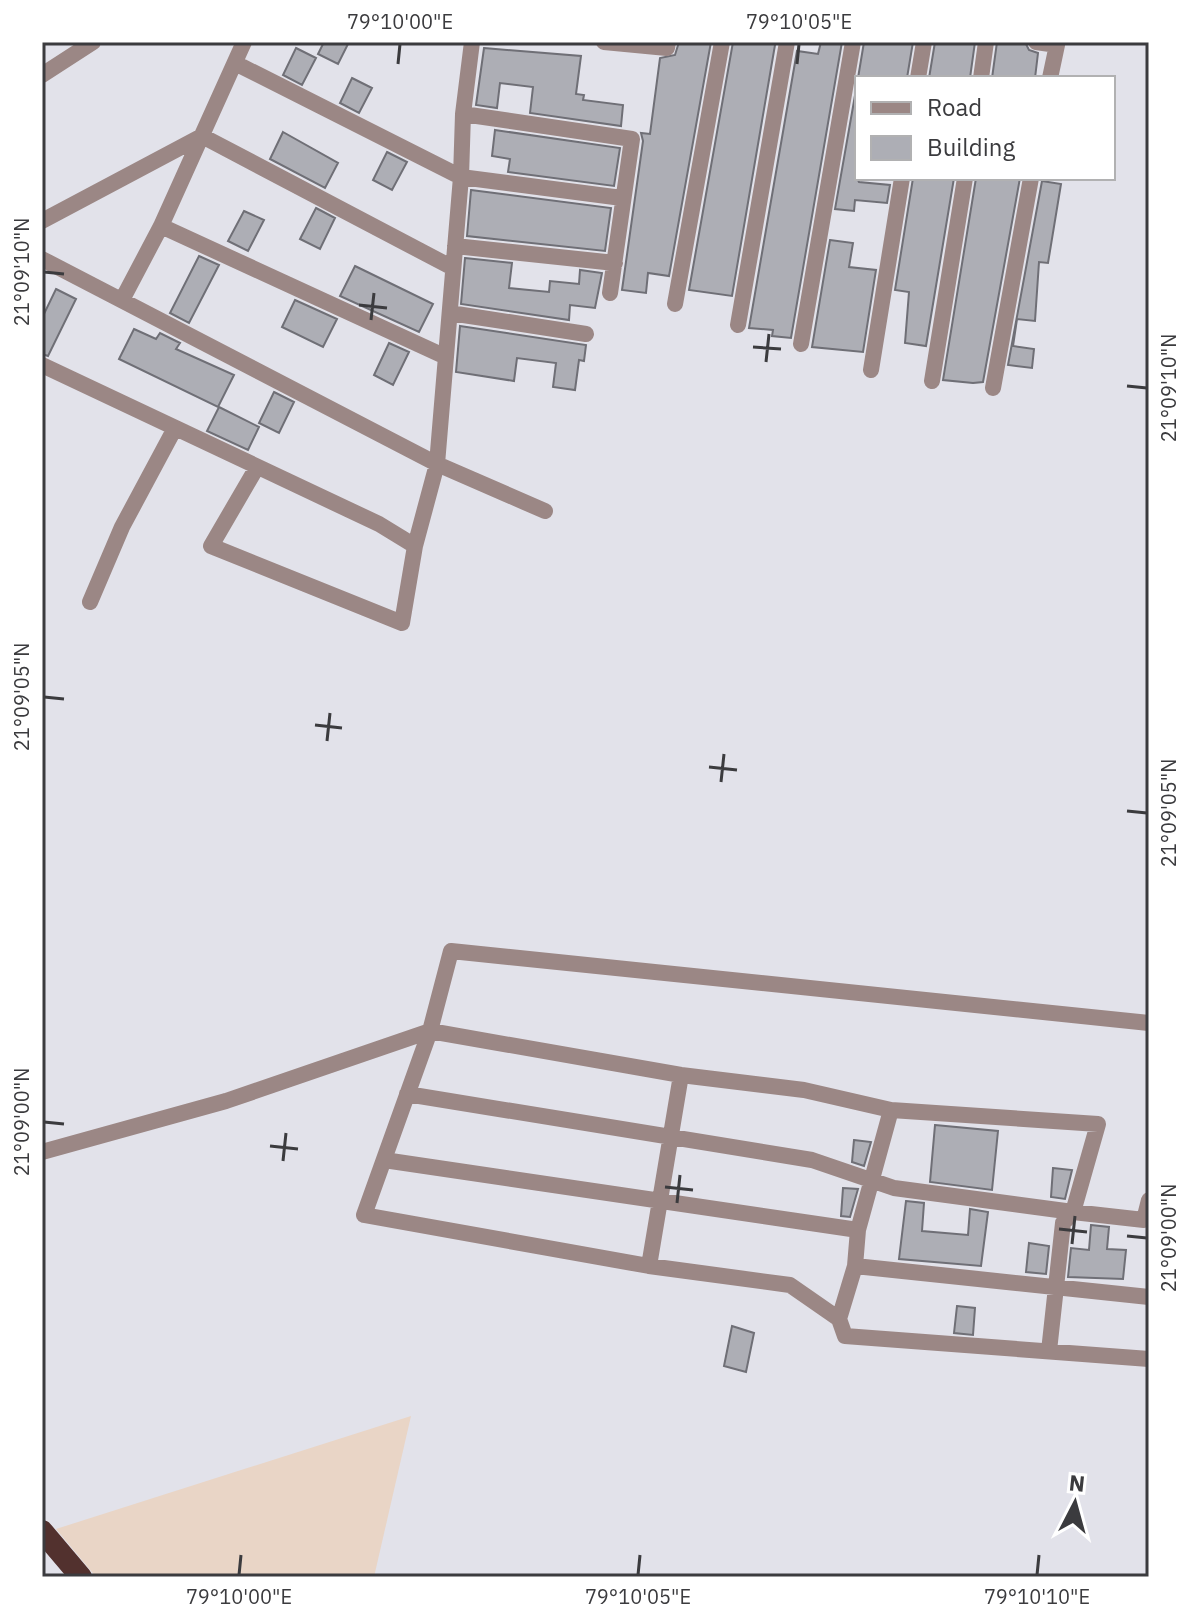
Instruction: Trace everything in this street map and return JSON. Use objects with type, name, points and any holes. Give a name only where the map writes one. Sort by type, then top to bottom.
[{"type":"highway","points":[[42,1531],[81,1577]]},
{"type":"highway","points":[[42,1549],[65,1577]]},
{"type":"street","points":[[42,75],[93,42]]},
{"type":"street","points":[[122,300],[161,226],[244,42]]},
{"type":"street","points":[[257,467],[211,546],[402,623],[415,546],[437,464],[461,177],[463,114],[472,42]]},
{"type":"street","points":[[604,42],[667,48],[668,42]]},
{"type":"street","points":[[675,304],[722,42]]},
{"type":"street","points":[[738,325],[787,42]]},
{"type":"street","points":[[801,344],[853,42]]},
{"type":"street","points":[[918,76],[924,42]]},
{"type":"street","points":[[981,76],[986,42]]},
{"type":"street","points":[[1036,42],[1057,45],[1050,76]]},
{"type":"street","points":[[235,63],[461,177],[622,198]]},
{"type":"street","points":[[463,114],[632,139],[610,293]]},
{"type":"street","points":[[42,221],[202,136]]},
{"type":"street","points":[[202,136],[453,268]]},
{"type":"street","points":[[871,370],[902,180]]},
{"type":"street","points":[[932,381],[965,180]]},
{"type":"street","points":[[993,388],[1031,180]]},
{"type":"street","points":[[161,226],[446,357]]},
{"type":"street","points":[[455,246],[615,263]]},
{"type":"street","points":[[42,259],[437,464],[545,511]]},
{"type":"street","points":[[450,313],[586,334]]},
{"type":"street","points":[[42,365],[379,524],[415,546]]},
{"type":"street","points":[[90,602],[122,527],[175,428]]},
{"type":"street","points":[[1149,1023],[451,951],[430,1031],[364,1215],[649,1266],[790,1285],[839,1319],[845,1336],[1149,1359]]},
{"type":"street","points":[[42,1152],[226,1101],[430,1031],[681,1075],[804,1090],[891,1110],[1098,1124],[1073,1212],[1063,1223],[1049,1351]]},
{"type":"street","points":[[649,1266],[668,1138],[681,1075]]},
{"type":"street","points":[[407,1094],[812,1160],[894,1188],[1146,1221],[1149,1200]]},
{"type":"street","points":[[839,1319],[855,1266],[858,1230],[891,1110]]},
{"type":"street","points":[[384,1160],[858,1230]]},
{"type":"street","points":[[855,1266],[1149,1297]]},
{"type":"shaded area","points":[[411,1416],[374,1577],[96,1577],[56,1529]]},
{"type":"building","points":[[324,42],[349,42],[338,64],[318,54]]},
{"type":"building","points":[[679,42],[711,42],[669,276],[648,273],[646,293],[622,290],[643,141],[641,133],[650,134],[660,58],[675,55]]},
{"type":"building","points":[[733,42],[772,42],[775,45],[732,296],[689,290]]},
{"type":"building","points":[[821,42],[842,42],[791,338],[772,336],[773,330],[749,328],[797,51],[818,54]]},
{"type":"building","points":[[864,42],[913,42],[907,76],[858,76]]},
{"type":"building","points":[[935,42],[975,42],[970,76],[929,76]]},
{"type":"building","points":[[997,42],[1025,42],[1029,50],[1038,53],[1035,76],[992,76]]},
{"type":"building","points":[[296,48],[316,58],[302,85],[283,75]]},
{"type":"building","points":[[484,48],[581,56],[576,94],[584,95],[583,100],[623,105],[621,126],[530,113],[533,87],[500,83],[497,108],[476,105]]},
{"type":"building","points":[[352,78],[372,88],[359,113],[340,103]]},
{"type":"building","points":[[855,95],[855,180],[890,185],[887,203],[855,200],[854,211],[835,209]]},
{"type":"building","points":[[495,130],[620,148],[614,186],[508,172],[510,159],[492,156]]},
{"type":"building","points":[[283,132],[338,163],[325,188],[270,159]]},
{"type":"building","points":[[387,152],[407,162],[392,190],[373,180]]},
{"type":"building","points":[[913,180],[954,180],[926,346],[905,343],[909,292],[895,290]]},
{"type":"building","points":[[976,180],[1020,180],[983,382],[943,380]]},
{"type":"building","points":[[1042,181],[1061,184],[1048,263],[1039,262],[1035,321],[1017,319],[1013,346],[1034,349],[1032,368],[1008,365]]},
{"type":"building","points":[[471,190],[611,208],[605,251],[467,236]]},
{"type":"building","points":[[316,208],[335,218],[320,249],[300,239]]},
{"type":"building","points":[[244,211],[264,220],[248,251],[228,241]]},
{"type":"building","points":[[830,240],[853,243],[849,267],[876,270],[863,352],[812,347]]},
{"type":"building","points":[[199,256],[219,265],[189,323],[170,313]]},
{"type":"building","points":[[465,258],[512,263],[509,288],[549,292],[550,281],[579,284],[580,270],[602,273],[595,308],[570,305],[569,320],[461,304]]},
{"type":"building","points":[[355,266],[433,304],[419,332],[340,296]]},
{"type":"building","points":[[56,289],[76,299],[48,356],[42,354],[42,318]]},
{"type":"building","points":[[295,300],[337,319],[323,347],[282,327]]},
{"type":"building","points":[[460,326],[586,345],[584,361],[579,360],[575,390],[553,387],[556,363],[517,358],[514,381],[456,372]]},
{"type":"building","points":[[134,329],[156,339],[160,333],[180,343],[176,349],[234,375],[218,407],[119,359]]},
{"type":"building","points":[[389,343],[409,352],[393,385],[374,375]]},
{"type":"building","points":[[274,392],[294,402],[279,433],[259,423]]},
{"type":"building","points":[[219,407],[259,427],[248,450],[207,431]]},
{"type":"building","points":[[935,1125],[998,1131],[992,1190],[930,1182]]},
{"type":"building","points":[[854,1140],[871,1142],[864,1166],[852,1162]]},
{"type":"building","points":[[1053,1168],[1072,1170],[1065,1199],[1051,1197]]},
{"type":"building","points":[[843,1188],[858,1189],[850,1217],[841,1216]]},
{"type":"building","points":[[906,1201],[924,1203],[922,1231],[968,1235],[970,1209],[988,1212],[981,1266],[899,1259]]},
{"type":"building","points":[[1091,1225],[1109,1227],[1107,1249],[1126,1250],[1123,1279],[1068,1277],[1071,1248],[1089,1250]]},
{"type":"building","points":[[1029,1243],[1049,1246],[1046,1274],[1026,1272]]},
{"type":"building","points":[[957,1306],[975,1308],[973,1335],[954,1333]]},
{"type":"building","points":[[732,1326],[754,1333],[746,1372],[724,1366]]}]
